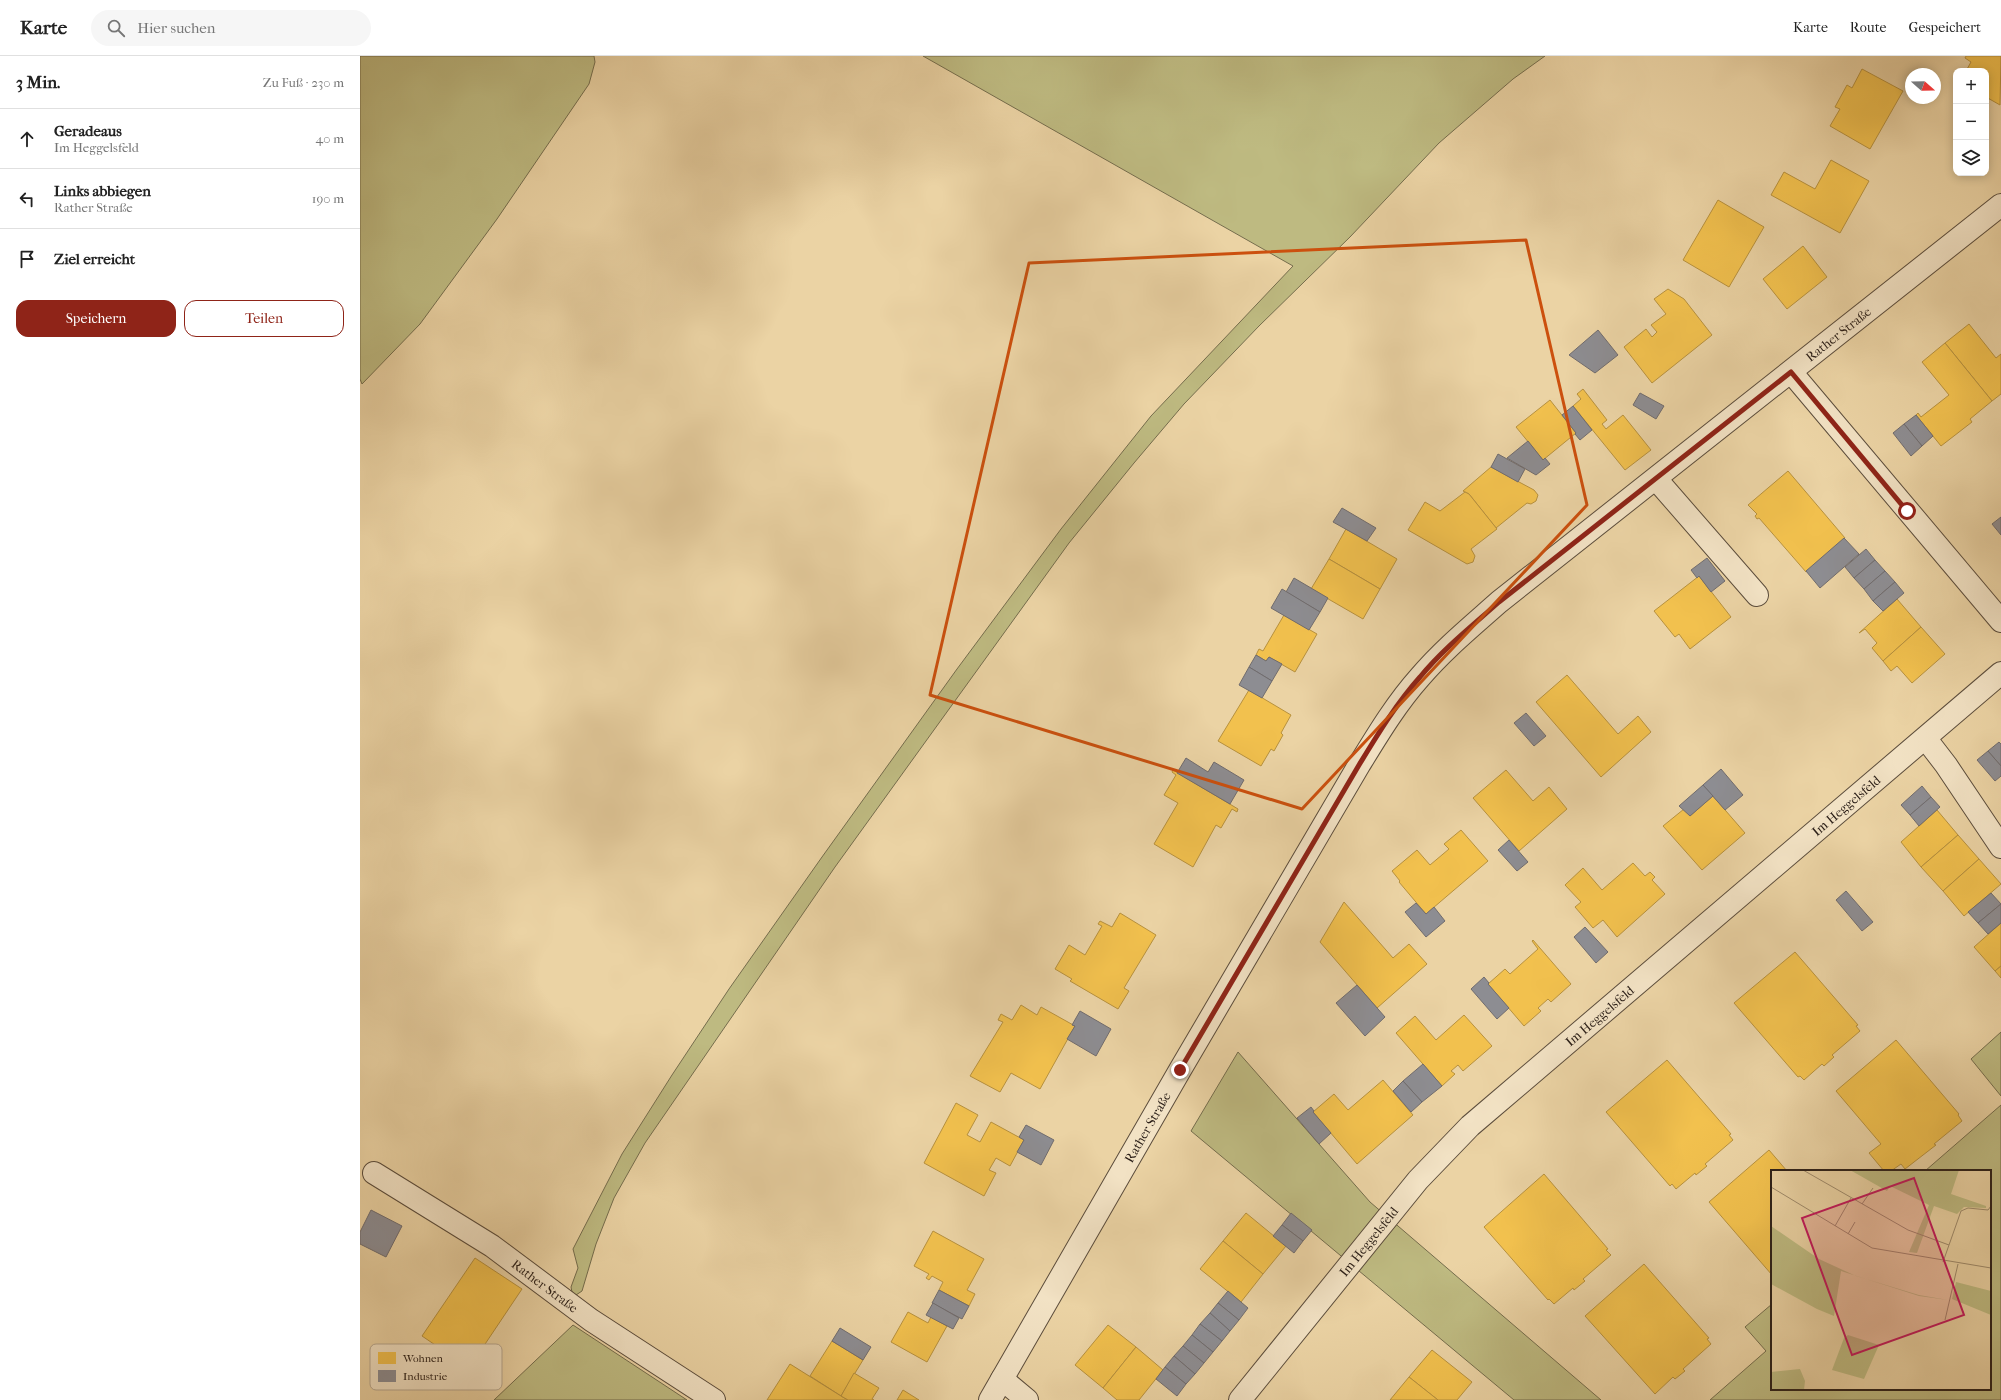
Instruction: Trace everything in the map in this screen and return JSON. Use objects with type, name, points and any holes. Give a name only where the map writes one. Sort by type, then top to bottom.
[{"type":"street","name":"Rather Straße","points":[[990,1400],[1180,1070],[1388,718],[1419,677],[1454,641],[1499,602],[2001,205]]},
{"type":"street","points":[[1791,372],[2001,621]]},
{"type":"street","points":[[1656,479],[1757,595]]},
{"type":"street","name":"Im Heggelsfeld","points":[[1240,1400],[1418,1180],[1470,1126],[1780,860],[1926,739],[2001,673]]},
{"type":"street","points":[[1926,739],[1946,765],[2001,847]]},
{"type":"street","name":"Rather Straße","points":[[374,1173],[492,1246],[592,1320],[714,1400]]},
{"type":"street","points":[[1002,1379],[1027,1400]]},
{"type":"highlighted area","points":[[1526,240],[1587,505],[1302,809],[930,695],[1029,263]]},
{"type":"shaded area","points":[[360,56],[594,56],[595,62],[589,84],[497,219],[420,324],[362,384],[360,379]]},
{"type":"shaded area","points":[[923,56],[1545,56],[1513,79],[1439,143],[1350,237],[1259,326],[1184,404],[1069,543],[835,867],[645,1143],[614,1198],[596,1244],[582,1291],[573,1297],[571,1287],[578,1268],[573,1249],[622,1154],[729,989],[957,669],[1061,529],[1151,416],[1293,266]]},
{"type":"shaded area","points":[[2001,1032],[2001,1096],[1971,1059]]},
{"type":"shaded area","points":[[1238,1052],[1370,1202],[1601,1400],[1514,1400],[1191,1131]]},
{"type":"shaded area","points":[[2001,1105],[2001,1400],[1710,1400],[1766,1351],[1745,1327],[1771,1305],[1771,1390],[1991,1390],[1991,1170],[1926,1170]]},
{"type":"shaded area","points":[[573,1325],[687,1400],[494,1400]]},
{"type":"building: Wohnen","points":[[1966,56],[2001,56],[2000,105],[1989,99],[1989,68],[1968,68],[1971,62],[1965,58]]},
{"type":"building: Wohnen","points":[[1862,69],[1903,91],[1870,149],[1830,126],[1840,109],[1835,107],[1847,85],[1852,88]]},
{"type":"building: Wohnen","points":[[1831,160],[1869,181],[1840,233],[1771,195],[1784,172],[1815,189]]},
{"type":"building: Wohnen","points":[[1718,200],[1764,227],[1729,287],[1683,260]]},
{"type":"building: Wohnen","points":[[1803,246],[1827,277],[1787,309],[1763,279]]},
{"type":"building: Wohnen","points":[[1668,289],[1684,299],[1712,335],[1652,383],[1624,347],[1646,329],[1652,337],[1657,332],[1651,325],[1666,314],[1654,299]]},
{"type":"building: Wohnen","points":[[1969,324],[1996,358],[2001,354],[2001,394],[1992,401],[1945,343]]},
{"type":"building: Wohnen","points":[[1945,343],[1992,401],[1970,419],[1972,422],[1941,446],[1916,415],[1918,413],[1921,417],[1949,395],[1922,362]]},
{"type":"building: Wohnen","points":[[1583,389],[1607,420],[1602,424],[1606,429],[1623,415],[1651,450],[1625,470],[1573,406],[1581,399],[1577,394]]},
{"type":"building: Wohnen","points":[[1550,400],[1576,433],[1543,460],[1516,427]]},
{"type":"building: Wohnen","points":[[1491,467],[1534,490],[1538,495],[1536,501],[1531,504],[1527,503],[1496,528],[1469,494],[1463,491]]},
{"type":"building: Wohnen","points":[[1788,471],[1845,538],[1806,572],[1759,518],[1757,519],[1755,516],[1757,514],[1748,505]]},
{"type":"building: Wohnen","points":[[1465,492],[1469,494],[1497,529],[1471,549],[1475,556],[1473,562],[1467,564],[1408,530],[1425,502],[1440,511]]},
{"type":"building: Wohnen","points":[[1346,529],[1397,559],[1380,589],[1329,559]]},
{"type":"building: Wohnen","points":[[1329,559],[1380,589],[1363,619],[1311,589]]},
{"type":"building: Wohnen","points":[[1699,576],[1731,617],[1690,649],[1679,634],[1675,637],[1654,611]]},
{"type":"building: Wohnen","points":[[1897,599],[1921,627],[1883,661],[1872,648],[1877,643],[1865,629],[1859,633]]},
{"type":"building: Wohnen","points":[[1284,615],[1317,634],[1295,672],[1269,657],[1266,661],[1256,655],[1259,649],[1263,651]]},
{"type":"building: Wohnen","points":[[1921,627],[1945,654],[1912,683],[1897,666],[1891,671],[1883,661]]},
{"type":"building: Wohnen","points":[[1567,675],[1618,734],[1638,716],[1651,732],[1601,777],[1536,702]]},
{"type":"building: Wohnen","points":[[1249,690],[1291,715],[1281,733],[1283,735],[1274,751],[1271,749],[1261,766],[1218,741]]},
{"type":"building: Wohnen","points":[[1173,770],[1238,809],[1237,812],[1232,809],[1221,828],[1216,825],[1193,867],[1154,844],[1178,803],[1164,795],[1176,775],[1172,772]]},
{"type":"building: Wohnen","points":[[1506,770],[1533,801],[1549,787],[1567,809],[1519,851],[1473,798]]},
{"type":"building: Wohnen","points":[[1713,796],[1745,833],[1702,870],[1663,826],[1684,809],[1690,816]]},
{"type":"building: Wohnen","points":[[1937,810],[1958,835],[1921,867],[1901,842]]},
{"type":"building: Wohnen","points":[[1461,830],[1488,861],[1426,914],[1399,882],[1400,881],[1392,871],[1417,850],[1430,865],[1449,849],[1444,844]]},
{"type":"building: Wohnen","points":[[1958,835],[1979,859],[1943,891],[1921,867]]},
{"type":"building: Wohnen","points":[[1979,859],[2001,884],[1964,916],[1943,891]]},
{"type":"building: Wohnen","points":[[1633,863],[1645,876],[1650,872],[1655,877],[1652,880],[1665,894],[1617,937],[1603,920],[1593,928],[1575,907],[1581,902],[1565,885],[1583,868],[1602,890]]},
{"type":"building: Wohnen","points":[[1344,902],[1393,958],[1409,944],[1427,964],[1377,1008],[1320,942]]},
{"type":"building: Wohnen","points":[[1120,913],[1156,935],[1124,988],[1129,991],[1118,1009],[1070,981],[1072,979],[1055,969],[1069,945],[1085,955],[1102,926],[1098,924],[1100,921],[1112,927]]},
{"type":"building: Wohnen","points":[[2001,923],[2001,966],[1995,971],[1974,947]]},
{"type":"building: Wohnen","points":[[1533,940],[1571,984],[1551,1002],[1548,999],[1538,1008],[1541,1011],[1524,1026],[1488,984],[1505,969],[1510,974],[1538,949],[1532,941]]},
{"type":"building: Wohnen","points":[[1795,952],[1858,1025],[1856,1026],[1860,1031],[1832,1055],[1834,1057],[1824,1066],[1822,1064],[1804,1080],[1800,1076],[1798,1077],[1734,1003]]},
{"type":"building: Wohnen","points":[[2001,966],[2001,978],[1995,971]]},
{"type":"building: Wohnen","points":[[1021,1005],[1037,1015],[1041,1007],[1075,1026],[1040,1089],[1011,1073],[1000,1092],[970,1076],[1003,1022],[998,1020],[1001,1014],[1012,1020]]},
{"type":"building: Wohnen","points":[[1464,1015],[1492,1046],[1463,1071],[1458,1065],[1451,1071],[1455,1074],[1442,1086],[1396,1033],[1415,1016],[1436,1040]]},
{"type":"building: Wohnen","points":[[1896,1040],[1959,1114],[1958,1115],[1962,1121],[1934,1144],[1936,1145],[1905,1169],[1901,1164],[1892,1170],[1883,1170],[1869,1153],[1881,1144],[1836,1091]]},
{"type":"building: Wohnen","points":[[1667,1060],[1731,1134],[1729,1135],[1733,1140],[1705,1164],[1707,1166],[1696,1175],[1695,1173],[1676,1189],[1672,1184],[1670,1186],[1606,1112]]},
{"type":"building: Wohnen","points":[[1383,1080],[1413,1115],[1357,1164],[1313,1112],[1334,1094],[1348,1110]]},
{"type":"building: Wohnen","points":[[956,1103],[978,1115],[967,1135],[980,1142],[991,1122],[1024,1140],[1010,1166],[996,1158],[989,1170],[996,1173],[984,1196],[924,1163]]},
{"type":"building: Wohnen","points":[[1769,1150],[1786,1170],[1771,1170],[1771,1274],[1709,1202]]},
{"type":"building: Wohnen","points":[[1544,1174],[1608,1249],[1606,1250],[1611,1255],[1583,1279],[1585,1281],[1574,1290],[1573,1288],[1554,1304],[1549,1299],[1548,1300],[1484,1227]]},
{"type":"building: Wohnen","points":[[1246,1213],[1286,1246],[1263,1274],[1223,1241]]},
{"type":"building: Wohnen","points":[[933,1231],[984,1259],[967,1290],[975,1294],[969,1306],[939,1290],[943,1282],[932,1276],[929,1280],[926,1278],[929,1274],[914,1266]]},
{"type":"building: Wohnen","points":[[1223,1241],[1263,1274],[1241,1302],[1200,1269]]},
{"type":"building: Wohnen","points":[[475,1258],[522,1289],[485,1344],[434,1344],[422,1336]]},
{"type":"building: Wohnen","points":[[1644,1264],[1709,1338],[1707,1339],[1711,1344],[1683,1369],[1685,1371],[1675,1379],[1673,1377],[1655,1394],[1585,1316]]},
{"type":"building: Wohnen","points":[[908,1312],[928,1323],[931,1317],[947,1326],[927,1362],[891,1342]]},
{"type":"building: Wohnen","points":[[1108,1325],[1136,1347],[1103,1388],[1075,1365]]},
{"type":"building: Wohnen","points":[[832,1341],[863,1360],[841,1396],[810,1376]]},
{"type":"building: Wohnen","points":[[1136,1347],[1163,1370],[1139,1400],[1117,1400],[1103,1388]]},
{"type":"building: Wohnen","points":[[1432,1350],[1472,1382],[1457,1400],[1438,1400],[1409,1377]]},
{"type":"building: Wohnen","points":[[790,1364],[841,1396],[848,1400],[767,1400]]},
{"type":"building: Wohnen","points":[[854,1373],[879,1388],[872,1399],[874,1400],[848,1400],[841,1396]]},
{"type":"building: Wohnen","points":[[1409,1377],[1438,1400],[1390,1400]]},
{"type":"building: Wohnen","points":[[903,1390],[919,1400],[897,1400]]},
{"type":"building: Industrie","points":[[1598,330],[1618,355],[1595,373],[1569,355]]},
{"type":"building: Industrie","points":[[1640,393],[1664,406],[1656,419],[1633,405]]},
{"type":"building: Industrie","points":[[1573,406],[1592,430],[1580,440],[1562,415]]},
{"type":"building: Industrie","points":[[1916,415],[1933,436],[1922,446],[1904,424]]},
{"type":"building: Industrie","points":[[1904,424],[1922,446],[1911,456],[1893,433]]},
{"type":"building: Industrie","points":[[1528,441],[1543,460],[1545,458],[1550,464],[1536,475],[1507,458]]},
{"type":"building: Industrie","points":[[1498,454],[1525,469],[1518,482],[1491,467]]},
{"type":"building: Industrie","points":[[1342,508],[1376,528],[1367,541],[1333,522]]},
{"type":"building: Industrie","points":[[2001,517],[2001,535],[1992,524]]},
{"type":"building: Industrie","points":[[1844,538],[1859,554],[1820,588],[1806,571]]},
{"type":"building: Industrie","points":[[1866,549],[1875,560],[1854,578],[1845,567]]},
{"type":"building: Industrie","points":[[1707,558],[1725,581],[1711,592],[1699,576],[1697,578],[1691,570]]},
{"type":"building: Industrie","points":[[1875,560],[1885,571],[1864,589],[1854,578]]},
{"type":"building: Industrie","points":[[1885,571],[1895,582],[1873,601],[1864,589]]},
{"type":"building: Industrie","points":[[1294,578],[1328,598],[1320,612],[1286,592]]},
{"type":"building: Industrie","points":[[1895,582],[1904,593],[1883,611],[1873,601]]},
{"type":"building: Industrie","points":[[1282,589],[1320,612],[1309,630],[1271,608]]},
{"type":"building: Industrie","points":[[1256,655],[1266,661],[1269,657],[1282,664],[1272,681],[1249,667]]},
{"type":"building: Industrie","points":[[1249,667],[1272,681],[1262,698],[1239,685]]},
{"type":"building: Industrie","points":[[1526,713],[1546,736],[1534,746],[1514,723]]},
{"type":"building: Industrie","points":[[1999,742],[2001,744],[2001,766],[1988,751]]},
{"type":"building: Industrie","points":[[1988,751],[2001,766],[2001,776],[1995,781],[1977,760]]},
{"type":"building: Industrie","points":[[1186,758],[1208,772],[1214,762],[1244,780],[1230,804],[1177,773]]},
{"type":"building: Industrie","points":[[1721,769],[1743,795],[1725,810],[1703,785]]},
{"type":"building: Industrie","points":[[1703,785],[1713,796],[1690,816],[1679,806]]},
{"type":"building: Industrie","points":[[1922,786],[1931,797],[1910,815],[1901,805]]},
{"type":"building: Industrie","points":[[1931,797],[1940,807],[1919,826],[1910,815]]},
{"type":"building: Industrie","points":[[1509,840],[1528,862],[1517,871],[1498,850]]},
{"type":"building: Industrie","points":[[1846,891],[1873,922],[1862,931],[1836,900]]},
{"type":"building: Industrie","points":[[1991,893],[2001,904],[1978,923],[1968,912]]},
{"type":"building: Industrie","points":[[1416,903],[1426,914],[1434,907],[1445,921],[1426,937],[1405,912]]},
{"type":"building: Industrie","points":[[2001,904],[2001,923],[1988,934],[1978,923]]},
{"type":"building: Industrie","points":[[1585,927],[1608,952],[1596,963],[1574,937]]},
{"type":"building: Industrie","points":[[1484,977],[1489,983],[1488,984],[1509,1008],[1497,1019],[1471,989]]},
{"type":"building: Industrie","points":[[1357,985],[1385,1017],[1365,1036],[1336,1003]]},
{"type":"building: Industrie","points":[[1080,1011],[1111,1029],[1096,1056],[1067,1039],[1075,1026],[1072,1025]]},
{"type":"building: Industrie","points":[[1423,1064],[1442,1086],[1422,1102],[1403,1081]]},
{"type":"building: Industrie","points":[[1403,1081],[1422,1102],[1411,1112],[1393,1091]]},
{"type":"building: Industrie","points":[[1311,1107],[1314,1111],[1313,1112],[1331,1133],[1319,1144],[1297,1118]]},
{"type":"building: Industrie","points":[[1026,1125],[1054,1140],[1041,1165],[1017,1152],[1024,1140],[1019,1137]]},
{"type":"building: Industrie","points":[[371,1210],[402,1226],[386,1257],[360,1244],[360,1232]]},
{"type":"building: Industrie","points":[[1291,1213],[1312,1230],[1303,1241],[1282,1225]]},
{"type":"building: Industrie","points":[[1282,1225],[1303,1241],[1294,1253],[1273,1236]]},
{"type":"building: Industrie","points":[[939,1290],[969,1306],[962,1319],[932,1303]]},
{"type":"building: Industrie","points":[[1228,1291],[1248,1308],[1239,1320],[1218,1303]]},
{"type":"building: Industrie","points":[[933,1303],[959,1318],[953,1329],[926,1315]]},
{"type":"building: Industrie","points":[[1218,1303],[1239,1320],[1230,1331],[1210,1313]]},
{"type":"building: Industrie","points":[[1210,1313],[1230,1331],[1222,1341],[1200,1324]]},
{"type":"building: Industrie","points":[[1200,1324],[1222,1341],[1213,1352],[1192,1335]]},
{"type":"building: Industrie","points":[[840,1328],[871,1347],[863,1360],[832,1341]]},
{"type":"building: Industrie","points":[[1192,1335],[1213,1352],[1204,1363],[1183,1346]]},
{"type":"building: Industrie","points":[[1183,1346],[1204,1363],[1195,1374],[1174,1356]]},
{"type":"building: Industrie","points":[[1174,1356],[1195,1374],[1186,1384],[1165,1367]]},
{"type":"building: Industrie","points":[[1165,1367],[1186,1384],[1177,1396],[1156,1379]]},
{"type":"route","points":[[1180,1070],[1359,765],[1388,718],[1419,677],[1454,641],[1499,602],[1791,372],[1907,511]]}]
